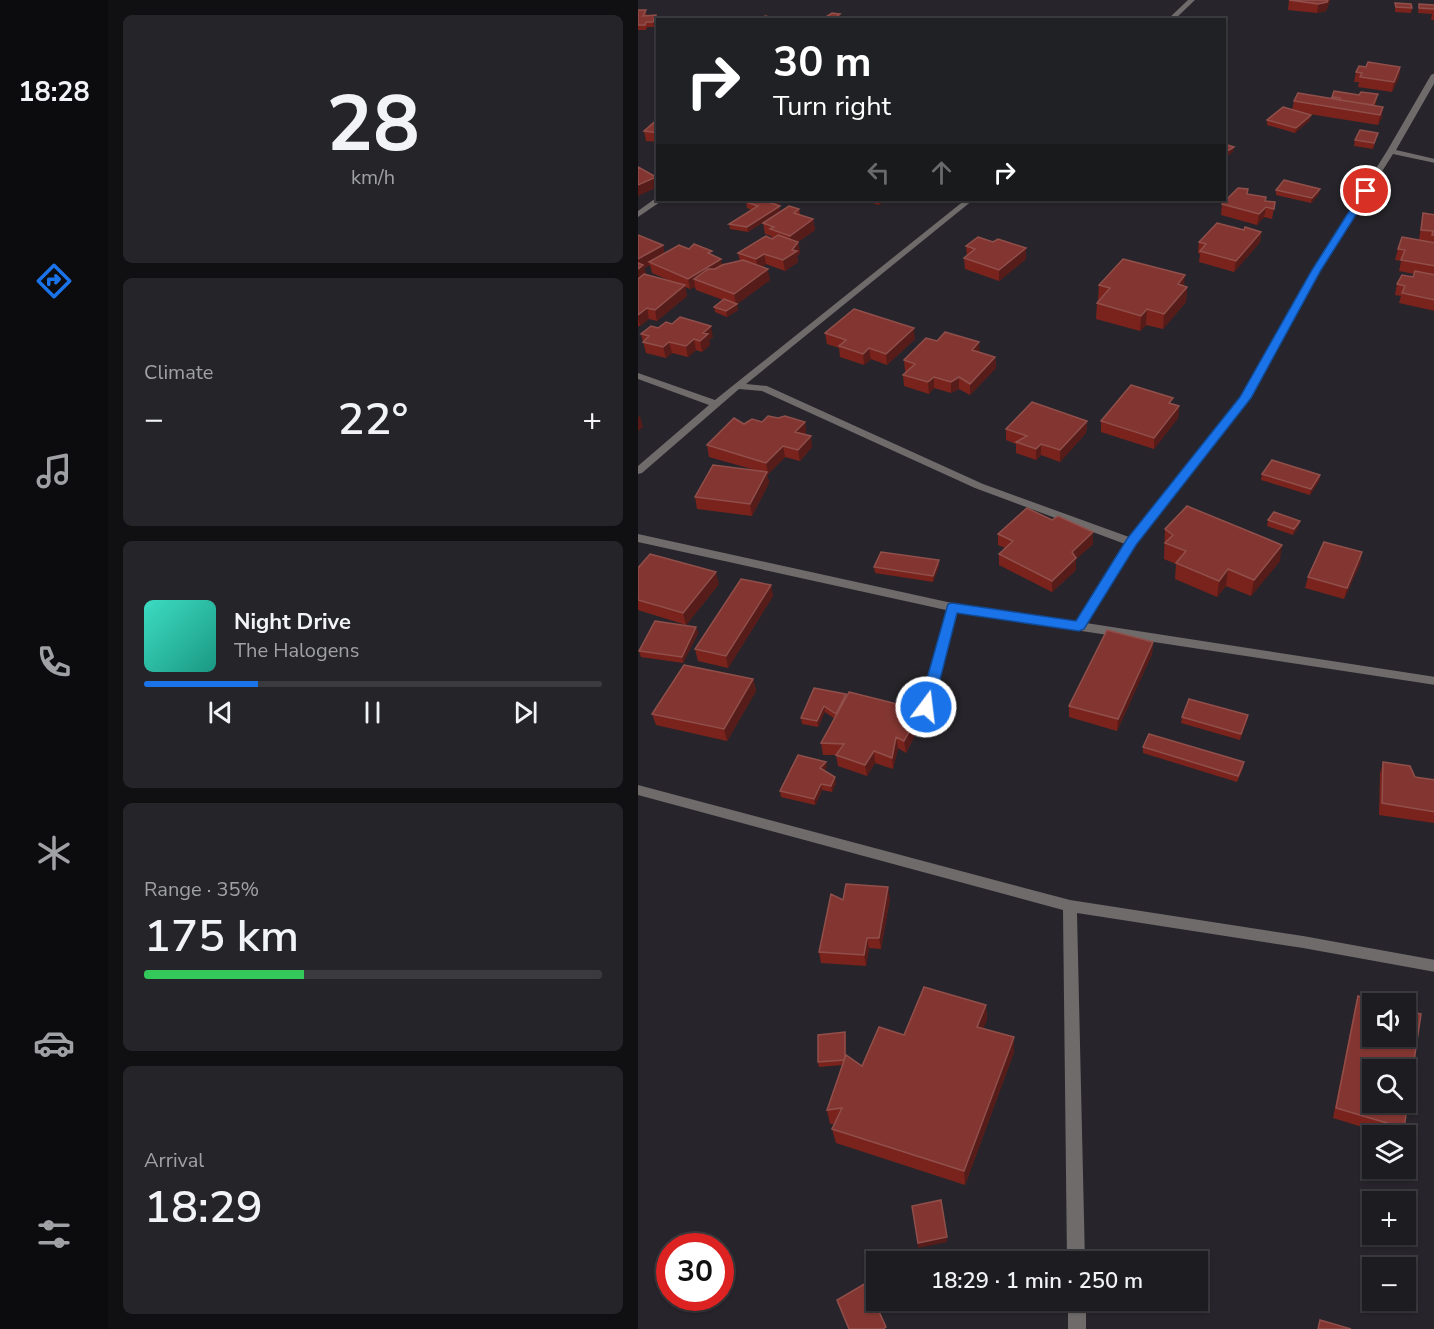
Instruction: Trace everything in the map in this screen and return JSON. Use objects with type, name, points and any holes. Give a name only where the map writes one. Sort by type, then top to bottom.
[{"type":"street","points":[[1172,18],[1192,0]]},
{"type":"street","points":[[1079,626],[1131,542],[1245,398],[1316,270],[1391,151],[1434,75]]},
{"type":"street","points":[[1391,151],[1434,161]]},
{"type":"street","points":[[638,215],[658,201]]},
{"type":"street","points":[[638,471],[737,386],[967,201]]},
{"type":"street","points":[[638,376],[716,404]]},
{"type":"street","points":[[737,386],[764,388],[979,486],[1131,542]]},
{"type":"street","points":[[638,538],[952,607],[1434,681]]},
{"type":"street","points":[[926,707],[952,607]]},
{"type":"street","points":[[638,790],[1070,906],[1303,942],[1434,966]]},
{"type":"street","points":[[1070,906],[1076,1251]]},
{"type":"street","points":[[1077,1311],[1078,1329]]},
{"type":"building","points":[[1289,0],[1328,0],[1318,4]]},
{"type":"building","points":[[1395,3],[1411,4],[1412,8],[1396,7]]},
{"type":"building","points":[[1419,4],[1435,5],[1435,9],[1419,8]]},
{"type":"building","points":[[638,10],[646,10],[643,16],[656,15],[653,22],[638,25]]},
{"type":"building","points":[[832,13],[840,14],[835,18],[824,18]]},
{"type":"building","points":[[1368,62],[1400,67],[1394,82],[1360,77],[1362,73],[1356,72],[1359,66],[1366,67]]},
{"type":"building","points":[[1334,91],[1359,95],[1361,92],[1378,94],[1373,105],[1340,100],[1340,98],[1332,97]]},
{"type":"building","points":[[1298,93],[1383,107],[1380,115],[1294,101]]},
{"type":"building","points":[[1283,107],[1311,115],[1296,128],[1267,120]]},
{"type":"building","points":[[656,121],[656,133],[644,131]]},
{"type":"building","points":[[1360,130],[1378,133],[1374,143],[1355,140]]},
{"type":"building","points":[[1226,145],[1234,147],[1226,152]]},
{"type":"building","points":[[638,167],[656,177],[638,185]]},
{"type":"building","points":[[1284,180],[1320,189],[1312,198],[1276,190]]},
{"type":"building","points":[[1238,188],[1248,189],[1247,194],[1266,197],[1265,201],[1275,202],[1274,209],[1266,207],[1259,214],[1222,204]]},
{"type":"building","points":[[764,201],[780,206],[747,227],[729,224],[758,206],[746,202]]},
{"type":"building","points":[[789,206],[799,209],[794,213],[813,219],[790,236],[770,229],[774,227],[763,223]]},
{"type":"building","points":[[1423,213],[1435,215],[1435,235],[1432,235],[1433,231],[1421,230]]},
{"type":"building","points":[[1217,223],[1261,232],[1236,261],[1200,251],[1206,244],[1199,242]]},
{"type":"building","points":[[638,235],[663,245],[638,259]]},
{"type":"building","points":[[778,235],[798,242],[792,250],[797,251],[783,260],[764,254],[756,259],[738,253],[766,236],[772,239]]},
{"type":"building","points":[[978,237],[993,242],[998,239],[1026,248],[999,270],[964,258],[975,249],[966,246]]},
{"type":"building","points":[[1402,237],[1435,243],[1435,266],[1401,260],[1405,250],[1398,249]]},
{"type":"building","points":[[694,244],[712,251],[708,253],[721,259],[688,279],[649,262],[679,245],[689,249]]},
{"type":"building","points":[[1123,259],[1185,275],[1178,284],[1187,287],[1164,314],[1147,309],[1141,316],[1097,303],[1110,288],[1099,285]]},
{"type":"building","points":[[743,260],[768,269],[734,294],[694,279],[708,269]]},
{"type":"building","points":[[1415,271],[1435,275],[1435,300],[1402,293],[1405,286],[1397,284],[1402,275],[1413,277]]},
{"type":"building","points":[[644,274],[685,285],[655,310],[647,308],[638,315],[638,279]]},
{"type":"building","points":[[724,299],[737,304],[726,311],[714,307]]},
{"type":"building","points":[[854,309],[914,328],[886,354],[869,348],[863,354],[839,346],[846,340],[825,333]]},
{"type":"building","points":[[680,317],[711,326],[703,333],[708,334],[700,341],[694,339],[686,346],[669,342],[663,347],[643,342],[649,336],[641,334],[651,326],[658,328],[666,322],[672,324]]},
{"type":"building","points":[[945,332],[979,342],[972,350],[995,357],[970,384],[959,377],[951,382],[934,377],[928,382],[903,375],[915,364],[904,360],[926,338],[937,341]]},
{"type":"building","points":[[1131,385],[1173,398],[1169,403],[1179,406],[1154,438],[1101,421]]},
{"type":"building","points":[[1032,402],[1087,421],[1060,450],[1041,444],[1036,449],[1016,442],[1027,436],[1006,429]]},
{"type":"building","points":[[768,416],[778,418],[785,416],[805,422],[795,432],[811,436],[798,450],[783,446],[766,463],[707,445],[734,418],[744,424],[752,419],[762,422]]},
{"type":"building","points":[[1272,460],[1320,475],[1311,489],[1262,474]]},
{"type":"building","points":[[713,465],[767,472],[750,504],[695,497]]},
{"type":"building","points":[[1187,506],[1282,545],[1254,580],[1228,569],[1219,581],[1176,563],[1186,551],[1165,543],[1173,535],[1165,529]]},
{"type":"building","points":[[1027,508],[1052,520],[1058,516],[1093,532],[1072,552],[1076,558],[1052,581],[999,554],[1013,541],[998,534]]},
{"type":"building","points":[[1274,512],[1300,521],[1294,529],[1268,520]]},
{"type":"building","points":[[1324,542],[1362,552],[1347,588],[1308,577]]},
{"type":"building","points":[[881,552],[939,560],[933,576],[874,567]]},
{"type":"building","points":[[650,554],[716,572],[683,613],[638,600],[638,568]]},
{"type":"building","points":[[741,579],[771,585],[726,656],[695,649]]},
{"type":"building","points":[[655,621],[696,627],[682,657],[639,651]]},
{"type":"building","points":[[1107,630],[1153,642],[1118,719],[1069,706]]},
{"type":"building","points":[[684,665],[753,679],[724,729],[652,714]]},
{"type":"building","points":[[814,688],[846,694],[836,714],[824,706],[817,721],[801,718]]},
{"type":"building","points":[[849,692],[921,710],[904,741],[896,737],[892,758],[874,751],[865,765],[836,755],[844,744],[821,743]]},
{"type":"building","points":[[1189,699],[1248,715],[1241,734],[1182,717]]},
{"type":"building","points":[[1149,734],[1244,762],[1238,776],[1143,747]]},
{"type":"building","points":[[798,755],[826,762],[820,768],[835,777],[831,786],[821,784],[814,799],[780,791]]},
{"type":"building","points":[[1383,762],[1410,766],[1415,777],[1435,780],[1435,812],[1382,803]]},
{"type":"building","points":[[846,884],[888,887],[879,938],[867,938],[864,955],[819,952],[831,894],[843,900]]},
{"type":"building","points":[[924,987],[986,1005],[977,1027],[1014,1037],[964,1171],[832,1129],[842,1108],[827,1110],[846,1055],[862,1066],[879,1027],[904,1035]]},
{"type":"building","points":[[1358,996],[1362,997],[1362,1047],[1416,1047],[1416,1013],[1421,1014],[1414,1059],[1362,1059],[1362,1113],[1406,1113],[1404,1125],[1394,1125],[1336,1108]]},
{"type":"building","points":[[845,1032],[844,1060],[818,1062],[818,1035]]},
{"type":"building","points":[[941,1200],[947,1237],[918,1243],[912,1206]]},
{"type":"building","points":[[866,1283],[866,1311],[879,1311],[886,1327],[883,1329],[849,1329],[837,1300]]},
{"type":"building","points":[[1320,1320],[1351,1329],[1318,1329]]},
{"type":"route","points":[[926,707],[952,607],[1079,626],[1131,542],[1245,398],[1316,270],[1366,191]]}]
